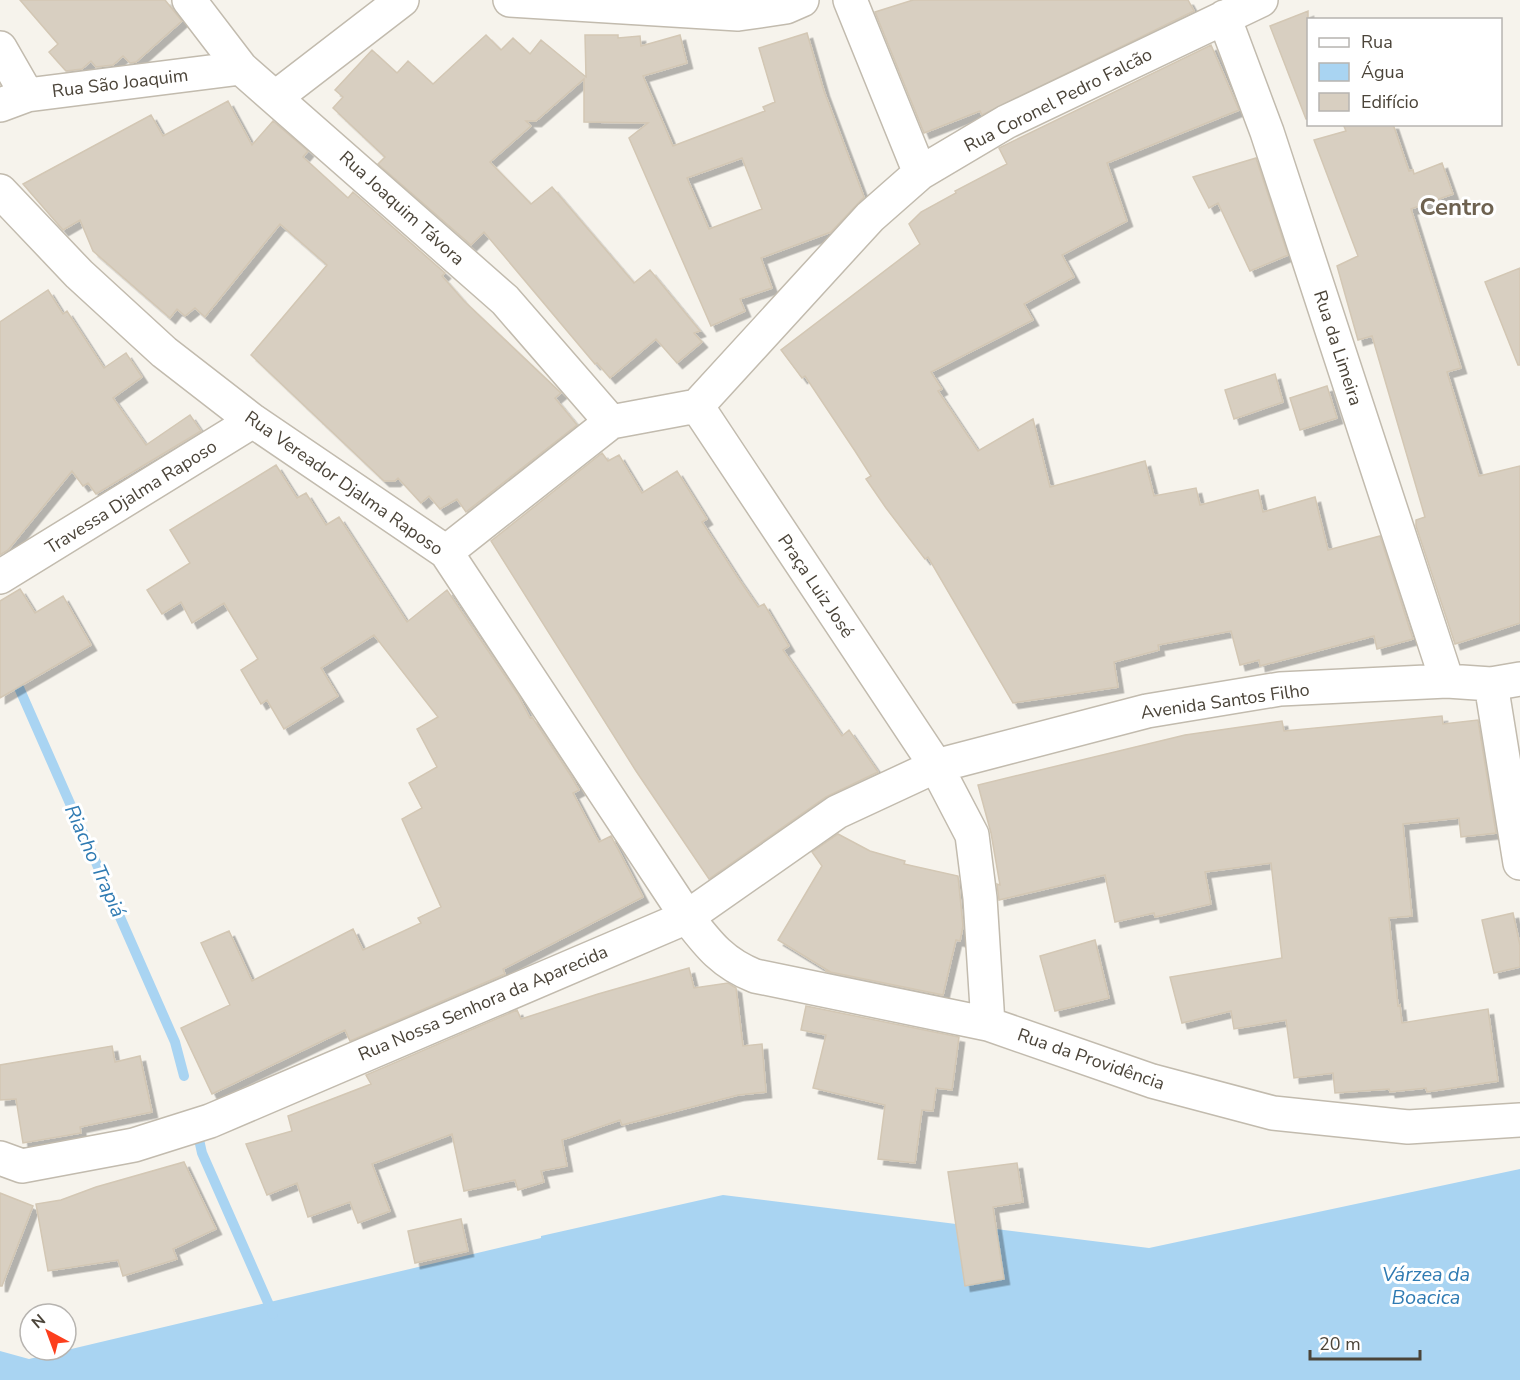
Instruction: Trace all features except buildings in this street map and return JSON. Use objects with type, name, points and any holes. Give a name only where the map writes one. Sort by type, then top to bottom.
[{"type":"street","name":"Rua Joaquim Távora","points":[[189,0],[242,68],[505,300],[611,422]]},
{"type":"street","points":[[276,96],[402,0]]},
{"type":"street","points":[[510,0],[738,14],[786,7],[802,0]]},
{"type":"street","points":[[850,0],[920,173]]},
{"type":"street","name":"Rua Coronel Pedro Falcão","points":[[697,406],[870,217],[920,173],[1006,122],[1262,0]]},
{"type":"street","name":"Rua da Limeira","points":[[1224,17],[1267,132],[1447,681]]},
{"type":"street","points":[[0,48],[14,100]]},
{"type":"street","name":"Rua São Joaquim","points":[[14,100],[242,68]]},
{"type":"street","name":"Rua Vereador Djalma Raposo","points":[[0,190],[79,274],[164,352],[253,421],[446,552],[687,917]]},
{"type":"street","points":[[446,552],[611,422],[697,406]]},
{"type":"street","name":"Praça Luiz José","points":[[697,406],[936,766],[972,835],[980,898],[988,1024]]},
{"type":"street","name":"Travessa Djalma Raposo","points":[[4,574],[253,421]]},
{"type":"street","name":"Avenida Santos Filho","points":[[936,766],[1147,711],[1281,689],[1447,681],[1505,681]]},
{"type":"street","points":[[1505,681],[1520,863]]},
{"type":"street","name":"Rua Nossa Senhora da Aparecida","points":[[0,1158],[22,1166],[134,1145],[210,1121],[268,1094],[687,917],[837,812],[936,766]]},
{"type":"street","name":"Rua da Providência","points":[[687,917],[710,946],[733,967],[754,976],[988,1024],[1152,1081],[1273,1113],[1408,1127],[1520,1120]]},
{"type":"water","name":"Várzea da Boacica","points":[[1520,1169],[1520,1380],[0,1380],[0,1351],[18,1356],[18,1362],[78,1362],[78,1347],[541,1238],[541,1236],[723,1195],[1149,1248]]},
{"type":"waterway","name":"Riacho Trapiá","points":[[13,674],[175,1042],[184,1076]]},
{"type":"waterway","name":"Riacho Trapiá","points":[[198,1135],[202,1153],[273,1314]]},
{"type":"district","name":"Centro","points":[[1457,207]]}]
